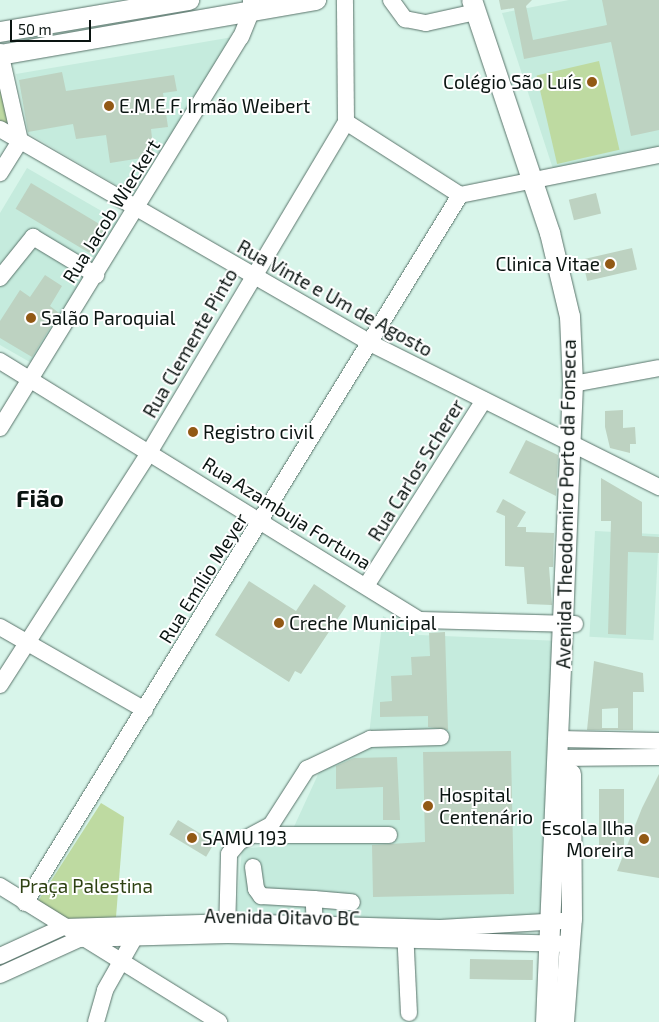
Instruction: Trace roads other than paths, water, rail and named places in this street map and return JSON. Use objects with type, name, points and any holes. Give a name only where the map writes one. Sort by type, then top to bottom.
[{"type":"main road","points":[[0,32],[132,4],[189,0]]},
{"type":"main road","points":[[0,54],[251,6],[316,0]]},
{"type":"main road","name":"Avenida Theodomiro Porto da Fonseca","points":[[478,4],[582,315],[569,624],[563,841],[551,922],[546,1022]]},
{"type":"main road","name":"Avenida Theodomiro Porto da Fonseca","points":[[563,841],[572,919],[564,1022]]},
{"type":"street","points":[[345,0],[346,122],[460,195],[539,182],[659,155]]},
{"type":"street","points":[[390,0],[405,19],[426,24],[478,4]]},
{"type":"street","name":"Rua Jacob Wieckert","points":[[0,428],[137,209],[241,37],[251,6]]},
{"type":"street","points":[[0,54],[20,141],[0,173]]},
{"type":"street","name":"Rua Clemente Pinto","points":[[0,685],[150,451],[253,275],[346,122]]},
{"type":"street","name":"Rua Vinte e Um de Agosto","points":[[0,129],[370,343],[659,487]]},
{"type":"street","name":"Rua Emílio Meyer","points":[[25,903],[261,522],[460,195]]},
{"type":"street","points":[[0,278],[33,237],[96,275]]},
{"type":"street","name":"Rua Azambuja Fortuna","points":[[0,361],[150,451],[419,620],[569,624]]},
{"type":"street","points":[[580,383],[659,368]]},
{"type":"street","name":"Rua Carlos Scherer","points":[[366,586],[484,400]]},
{"type":"street","points":[[0,627],[145,710]]},
{"type":"street","points":[[227,928],[230,854],[239,842],[257,836],[272,825],[307,769],[348,747],[370,739],[441,738]]},
{"type":"street","points":[[565,749],[659,741]]},
{"type":"street","points":[[565,749],[659,757]]},
{"type":"street","points":[[257,836],[389,835]]},
{"type":"street","points":[[253,867],[256,889],[261,896],[352,902]]},
{"type":"street","points":[[0,886],[79,939],[219,1022]]},
{"type":"street","points":[[314,899],[315,931]]},
{"type":"street","name":"Avenida Oitavo BC","points":[[406,934],[504,917],[551,922],[572,919]]},
{"type":"street","name":"Avenida Oitavo BC","points":[[0,956],[63,927],[176,930],[227,928],[406,934],[571,944]]},
{"type":"street","name":"Avenida Oitavo BC","points":[[0,975],[79,939],[135,937],[176,930]]},
{"type":"street","points":[[406,934],[409,1013]]},
{"type":"street","points":[[96,1022],[119,963],[135,937]]},
{"type":"place","name":"Colégio São Luís","points":[[592,82]]},
{"type":"place","name":"E.M.E.F. Irmão Weibert","points":[[109,106]]},
{"type":"place","name":"Clinica Vitae","points":[[610,264]]},
{"type":"place","name":"Salão Paroquial","points":[[31,318]]},
{"type":"place","name":"Registro civil","points":[[193,432]]},
{"type":"place","name":"Creche Municipal","points":[[279,623]]},
{"type":"place","name":"Hospital Centenário","points":[[428,806]]},
{"type":"place","name":"SAMU 193","points":[[192,838]]},
{"type":"place","name":"Escola Ilha Moreira","points":[[644,839]]},
{"type":"district","name":"Fião","points":[[40,498]]},
{"type":"park label","name":"Praça Palestina","points":[[86,886]]}]
